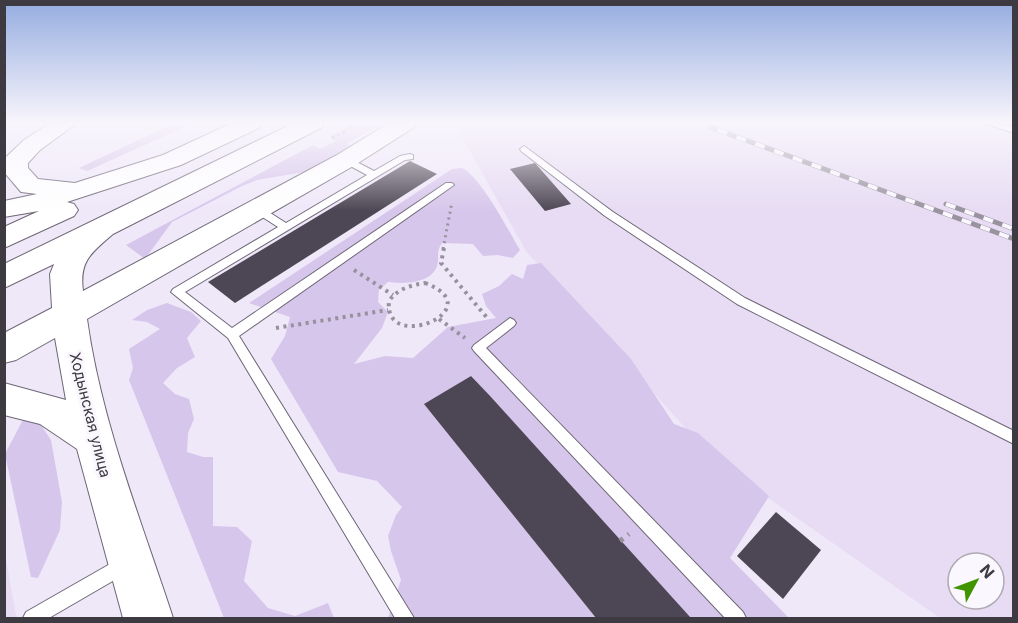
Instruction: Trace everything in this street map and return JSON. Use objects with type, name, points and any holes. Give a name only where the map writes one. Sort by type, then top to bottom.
[{"type":"main road","points":[[24,152],[15,162],[16,170],[30,186],[61,190],[83,188]]},
{"type":"main road","points":[[4,239],[189,152]]},
{"type":"main road","points":[[7,276],[255,152]]},
{"type":"main road","points":[[4,350],[359,152]]},
{"type":"main road","points":[[4,209],[35,204],[172,160]]},
{"type":"main road","name":"Ходынская улица","points":[[108,224],[77,249],[65,274],[73,347],[94,439],[148,618]]},
{"type":"main road","points":[[4,399],[51,411],[94,439]]},
{"type":"lane","points":[[528,152],[609,214],[741,301],[1014,438]]},
{"type":"lane","points":[[405,618],[232,335],[177,292],[403,158],[410,158]]},
{"type":"lane","points":[[346,160],[374,175]]},
{"type":"lane","points":[[232,335],[449,185]]},
{"type":"lane","points":[[4,217],[35,204]]},
{"type":"lane","points":[[257,209],[285,227]]},
{"type":"lane","points":[[510,323],[478,348],[737,618]]},
{"type":"lane","points":[[32,618],[131,561]]},
{"type":"path","points":[[436,194],[452,202],[441,263],[489,320],[478,348],[439,319]]},
{"type":"path","points":[[425,283],[444,291],[448,297],[446,312],[439,319],[422,326],[411,327],[394,319],[388,310],[388,302],[400,289],[415,284],[425,283]]},
{"type":"path","points":[[232,335],[388,310]]},
{"type":"shaded area","points":[[113,152],[129,152],[87,171],[79,168]]},
{"type":"shaded area","points":[[300,152],[341,152],[304,172],[257,180],[242,186],[172,222],[145,259],[126,245]]},
{"type":"shaded area","points":[[470,152],[1013,152],[1013,618],[940,618],[714,460],[526,251]]},
{"type":"shaded area","points":[[462,168],[486,193],[520,250],[513,258],[498,255],[483,256],[473,244],[442,243],[437,266],[429,276],[416,282],[388,282],[379,290],[378,302],[388,312],[382,328],[354,364],[385,356],[413,358],[448,327],[496,318],[486,306],[482,294],[499,286],[512,274],[523,279],[527,265],[541,263],[631,359],[674,424],[698,433],[769,496],[730,558],[789,618],[691,618],[471,376],[425,404],[596,618],[388,618],[401,580],[388,536],[396,515],[402,507],[377,481],[338,472],[271,359],[285,336],[290,317],[249,303],[452,169]]},
{"type":"shaded area","points":[[167,303],[191,312],[201,321],[187,338],[195,357],[177,368],[163,383],[175,394],[189,399],[194,419],[188,433],[187,452],[203,457],[213,457],[213,526],[237,527],[252,541],[244,581],[268,608],[295,616],[328,603],[334,618],[224,618],[129,380],[133,368],[129,349],[160,329],[147,322],[132,320],[147,310]]},
{"type":"shaded area","points":[[25,416],[39,422],[51,440],[62,502],[60,530],[38,578],[31,577],[5,454]]},
{"type":"shaded area","points":[[4,548],[15,610],[17,618],[5,618]]},
{"type":"building","points":[[410,161],[437,174],[235,303],[208,282]]},
{"type":"building","points":[[535,163],[571,204],[545,211],[510,169]]},
{"type":"building","points":[[471,376],[691,618],[596,618],[424,404]]},
{"type":"building","points":[[776,512],[821,550],[783,599],[737,556]]},
{"type":"railway","points":[[778,152],[1014,239]]},
{"type":"railway","points":[[946,204],[1014,229]]}]
